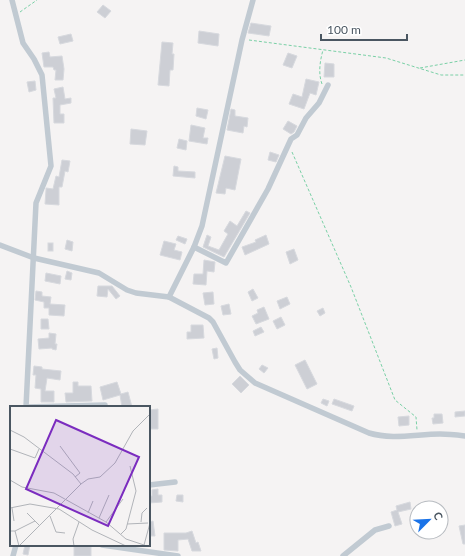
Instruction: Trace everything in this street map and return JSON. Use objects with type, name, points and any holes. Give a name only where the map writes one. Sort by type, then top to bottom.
[{"type":"street","points":[[12,0],[23,43],[34,59],[42,76],[51,166],[36,203],[26,406]]},
{"type":"street","points":[[169,297],[194,247],[202,226],[242,40],[253,0]]},
{"type":"street","points":[[194,247],[226,263],[268,189],[291,139],[297,135],[306,118],[319,103],[328,85]]},
{"type":"street","points":[[0,245],[34,258],[99,273],[120,286],[136,293],[169,297],[209,318],[217,327],[240,370],[255,383],[376,435],[391,436],[440,434],[465,436]]},
{"type":"street","points":[[66,406],[105,405]]},
{"type":"street","points":[[150,485],[175,482]]},
{"type":"street","points":[[343,556],[375,530],[389,526]]},
{"type":"street","points":[[13,556],[16,546]]},
{"type":"street","points":[[109,546],[178,556]]},
{"type":"path","points":[[16,14],[37,0]]},
{"type":"path","points":[[242,40],[386,58],[441,75],[465,74]]},
{"type":"path","points":[[323,50],[320,59],[320,79],[324,92]]},
{"type":"path","points":[[419,68],[465,60]]},
{"type":"path","points":[[289,144],[351,287],[395,400],[416,417],[417,435]]},
{"type":"building","points":[[103,5],[111,11],[105,18],[97,12]]},
{"type":"building","points":[[251,23],[271,26],[269,36],[248,33]]},
{"type":"building","points":[[199,31],[219,34],[218,46],[198,43]]},
{"type":"building","points":[[71,34],[73,41],[60,44],[58,37]]},
{"type":"building","points":[[162,42],[173,43],[173,70],[170,70],[169,86],[158,85]]},
{"type":"building","points":[[49,52],[50,57],[62,56],[64,69],[63,80],[55,80],[56,70],[54,70],[53,67],[44,67],[42,53]]},
{"type":"building","points":[[288,53],[297,56],[292,68],[283,65]]},
{"type":"building","points":[[325,63],[334,64],[334,77],[324,77]]},
{"type":"building","points":[[306,79],[319,82],[316,95],[310,93],[304,109],[289,104],[293,94],[302,97]]},
{"type":"building","points":[[35,81],[36,90],[29,92],[27,82]]},
{"type":"building","points":[[63,87],[65,99],[71,98],[71,103],[60,105],[60,114],[64,114],[64,123],[54,123],[53,98],[56,98],[54,89]]},
{"type":"building","points":[[197,108],[208,110],[206,119],[196,116]]},
{"type":"building","points":[[231,109],[235,110],[235,116],[248,118],[247,127],[244,126],[243,133],[227,130]]},
{"type":"building","points":[[288,121],[297,126],[291,134],[283,129]]},
{"type":"building","points":[[191,125],[205,128],[203,138],[208,138],[207,144],[189,141]]},
{"type":"building","points":[[131,129],[147,131],[145,145],[130,144]]},
{"type":"building","points":[[179,139],[187,141],[186,150],[177,148]]},
{"type":"building","points":[[270,152],[279,155],[276,162],[268,160]]},
{"type":"building","points":[[225,156],[241,159],[235,190],[226,188],[225,194],[216,193]]},
{"type":"building","points":[[62,160],[70,161],[68,172],[65,171],[62,187],[59,187],[59,205],[45,204],[46,188],[53,189],[56,176],[59,177]]},
{"type":"building","points":[[174,166],[178,167],[178,171],[195,172],[195,178],[173,176]]},
{"type":"building","points":[[246,211],[250,213],[224,257],[203,247],[207,235],[211,237],[208,246],[219,250],[228,234],[224,231],[230,221],[237,226]]},
{"type":"building","points":[[266,235],[269,244],[245,255],[242,247],[256,242],[255,240]]},
{"type":"building","points":[[178,236],[187,239],[185,244],[176,240]]},
{"type":"building","points":[[67,240],[73,242],[72,251],[65,249]]},
{"type":"building","points":[[164,241],[176,244],[174,250],[182,252],[180,260],[160,255]]},
{"type":"building","points":[[48,243],[53,243],[53,251],[48,251]]},
{"type":"building","points":[[294,249],[298,260],[290,264],[286,252]]},
{"type":"building","points":[[204,260],[215,262],[214,272],[207,271],[206,285],[193,284],[194,274],[203,274]]},
{"type":"building","points":[[67,271],[72,273],[71,280],[65,279]]},
{"type":"building","points":[[46,273],[61,276],[60,284],[45,281]]},
{"type":"building","points":[[98,286],[112,286],[120,296],[116,299],[108,289],[107,297],[97,296]]},
{"type":"building","points":[[253,289],[258,298],[252,301],[248,292]]},
{"type":"building","points":[[36,291],[42,292],[42,296],[51,297],[50,304],[65,305],[64,316],[49,315],[49,308],[44,308],[44,302],[35,300]]},
{"type":"building","points":[[213,292],[214,304],[205,305],[203,293]]},
{"type":"building","points":[[287,297],[290,304],[280,309],[277,301]]},
{"type":"building","points":[[229,304],[231,314],[223,315],[221,306]]},
{"type":"building","points":[[264,307],[269,319],[256,324],[252,316],[258,313],[257,310]]},
{"type":"building","points":[[323,308],[325,313],[320,316],[317,311]]},
{"type":"building","points":[[281,317],[285,325],[277,329],[273,321]]},
{"type":"building","points":[[41,319],[48,319],[49,329],[41,329]]},
{"type":"building","points":[[191,325],[203,325],[204,338],[187,339],[187,332],[191,332]]},
{"type":"building","points":[[261,327],[264,332],[255,336],[253,331]]},
{"type":"building","points":[[49,333],[56,334],[56,350],[52,348],[39,349],[38,339],[49,338]]},
{"type":"building","points":[[217,348],[218,358],[214,359],[212,349]]},
{"type":"building","points":[[305,360],[317,384],[307,389],[295,365]]},
{"type":"building","points":[[262,365],[268,368],[264,373],[259,369]]},
{"type":"building","points":[[34,366],[42,367],[42,369],[61,371],[60,380],[47,378],[45,391],[54,391],[54,402],[41,402],[41,389],[35,388],[36,375],[33,375]]},
{"type":"building","points":[[240,376],[249,385],[241,393],[232,384]]},
{"type":"building","points":[[73,382],[78,382],[78,386],[91,386],[92,401],[66,402],[65,393],[73,393]]},
{"type":"building","points":[[117,382],[121,394],[128,392],[132,406],[122,406],[120,395],[103,400],[100,387]]},
{"type":"building","points":[[323,399],[329,401],[327,406],[321,403]]},
{"type":"building","points":[[334,399],[354,406],[352,411],[332,404]]},
{"type":"building","points":[[158,409],[158,429],[150,429],[150,410]]},
{"type":"building","points":[[465,411],[465,416],[455,417],[455,412]]},
{"type":"building","points":[[434,414],[442,414],[443,423],[433,424],[432,418],[434,418]]},
{"type":"building","points":[[409,416],[409,425],[399,426],[398,417]]},
{"type":"building","points":[[158,489],[158,495],[162,495],[162,502],[150,503],[152,490]]},
{"type":"building","points":[[177,495],[183,495],[183,502],[176,501]]},
{"type":"building","points":[[409,502],[409,509],[398,512],[402,524],[395,526],[391,512],[397,510],[396,506]]},
{"type":"building","points":[[153,521],[155,536],[150,536],[150,522]]},
{"type":"building","points":[[465,525],[465,544],[463,544],[459,526]]},
{"type":"building","points":[[192,531],[196,543],[198,542],[201,551],[192,551],[188,539],[178,540],[178,551],[164,550],[164,533],[186,533]]},
{"type":"building","points":[[25,546],[30,546],[28,555],[23,554]]},
{"type":"building","points":[[74,546],[91,547],[91,556],[74,556]]}]
